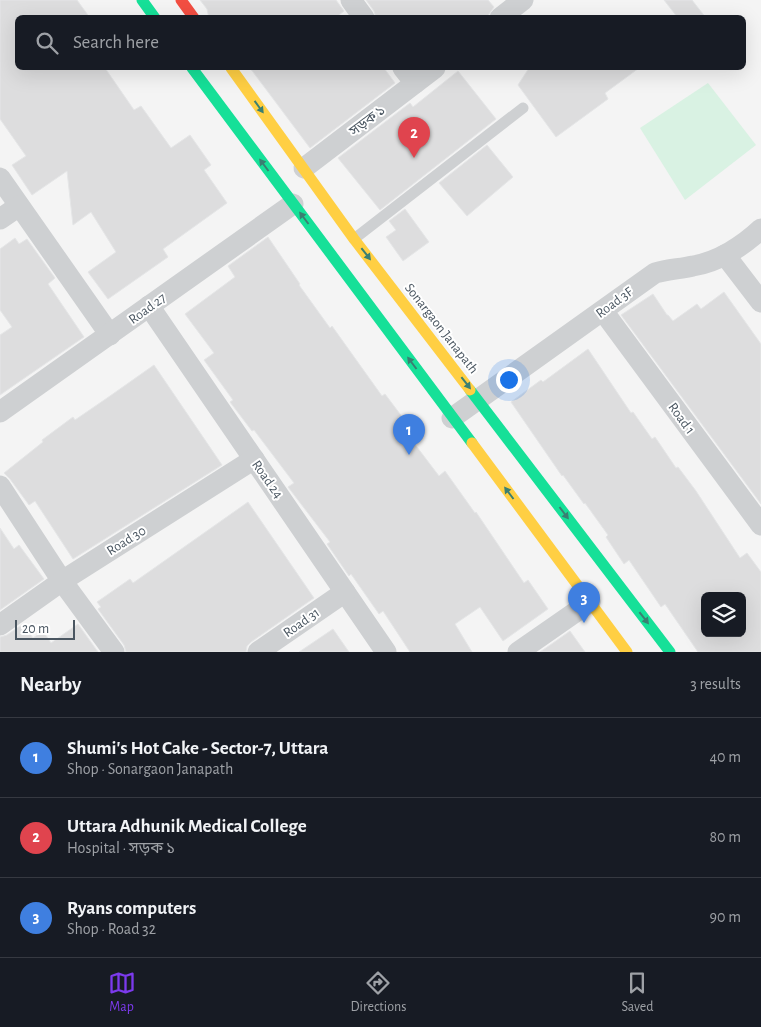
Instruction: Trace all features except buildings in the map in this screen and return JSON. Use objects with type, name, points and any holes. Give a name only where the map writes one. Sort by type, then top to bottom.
[{"type":"main road","points":[[142,0],[153,15]]},
{"type":"main road","points":[[181,0],[192,15]]},
{"type":"main road","points":[[193,70],[627,652]]},
{"type":"main road","name":"Sonargaon Janapath","points":[[232,70],[354,239],[670,652]]},
{"type":"street","points":[[351,0],[362,15]]},
{"type":"street","name":"সড়ক ১","points":[[304,168],[409,75],[428,70]]},
{"type":"street","points":[[0,178],[110,335]]},
{"type":"street","name":"Road 27","points":[[0,412],[293,204]]},
{"type":"street","points":[[0,220],[19,206]]},
{"type":"street","name":"Road 3F","points":[[452,418],[655,273],[666,269],[695,266],[725,254],[750,239],[761,229]]},
{"type":"street","points":[[725,254],[761,302]]},
{"type":"street","name":"Road 24","points":[[149,306],[386,652]]},
{"type":"street","name":"Road 1","points":[[603,311],[761,525]]},
{"type":"street","name":"Road 30","points":[[0,626],[62,581],[254,459]]},
{"type":"street","points":[[0,486],[62,581],[114,652]]},
{"type":"street","name":"Road 31","points":[[258,652],[345,592]]},
{"type":"street","points":[[518,652],[590,602]]},
{"type":"lane","points":[[354,239],[523,108]]},
{"type":"green space","points":[[708,83],[756,145],[685,200],[640,128]]},
{"type":"traffic: fast","points":[[142,0],[153,15]]},
{"type":"traffic: fast","points":[[193,70],[472,443]]},
{"type":"traffic: fast","points":[[470,390],[670,652]]},
{"type":"traffic: slow","points":[[232,70],[354,239],[470,390]]},
{"type":"traffic: slow","points":[[472,443],[627,652]]},
{"type":"traffic: jam","points":[[181,0],[192,15]]},
{"type":"place","name":"Uttara Adhunik Medical College","points":[[414,158]]},
{"type":"place","name":"Shumi's Hot Cake - Sector-7, Uttara","points":[[409,455]]},
{"type":"place","name":"Ryans computers","points":[[584,623]]}]
